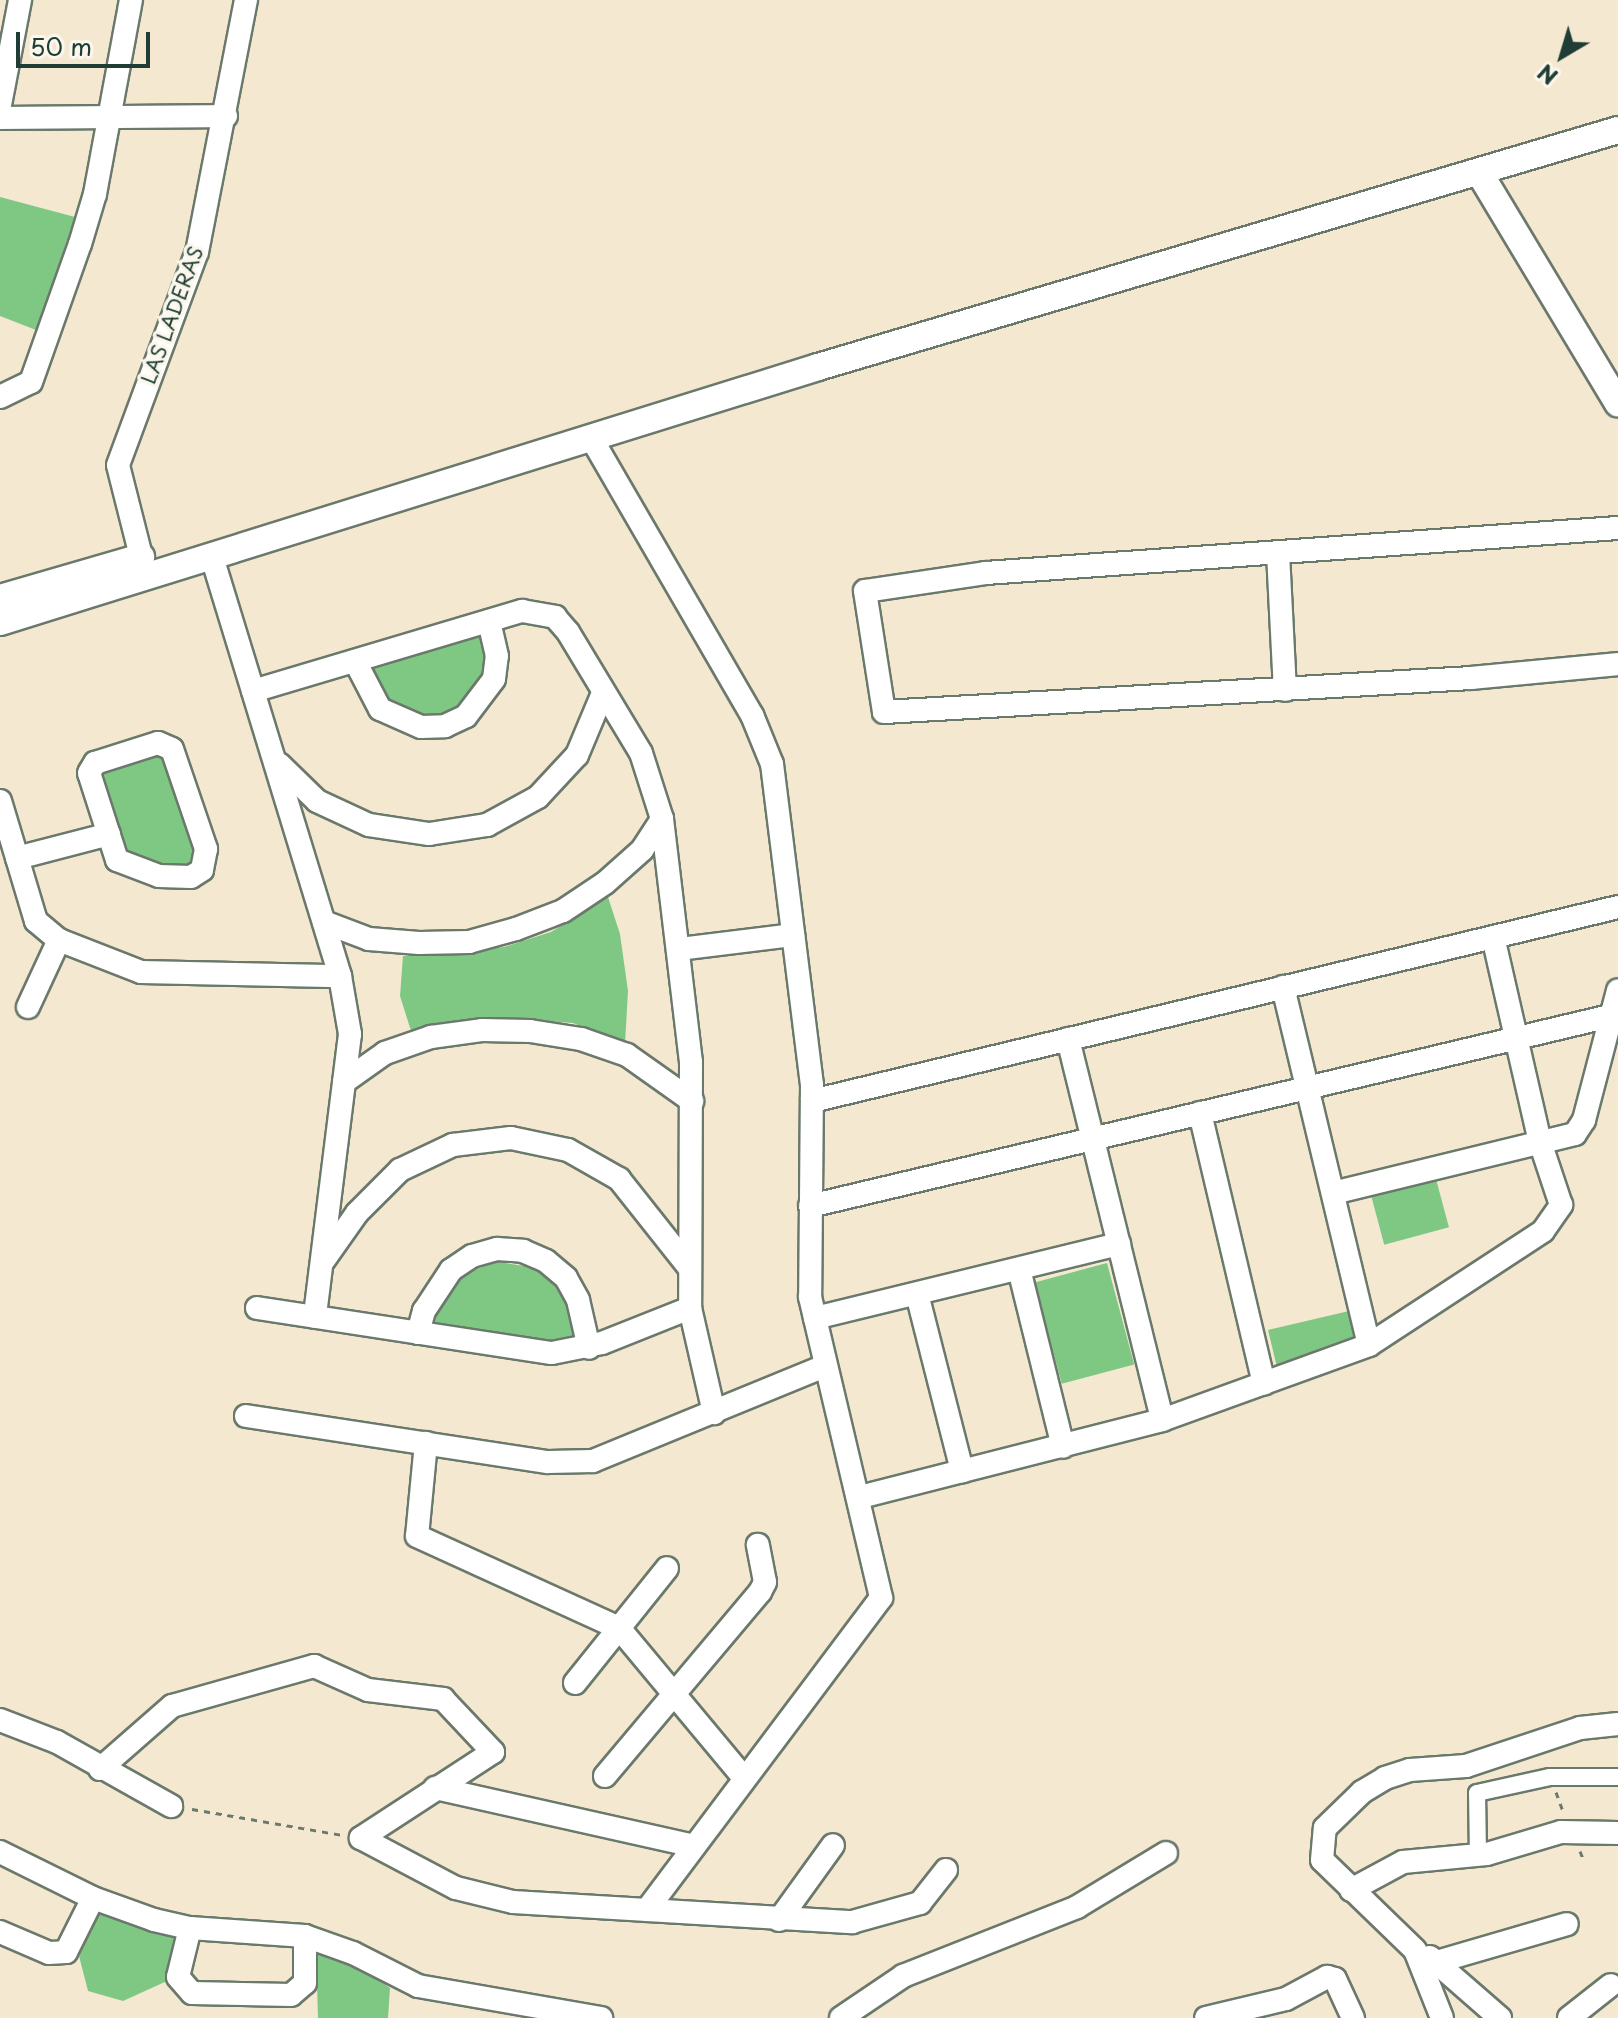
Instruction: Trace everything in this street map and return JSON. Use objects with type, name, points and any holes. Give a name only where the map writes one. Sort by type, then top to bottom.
[{"type":"street","points":[[0,105],[20,0]]},
{"type":"street","points":[[0,397],[31,382],[80,244],[131,0]]},
{"type":"street","name":"LAS LADERAS","points":[[144,567],[118,465],[197,252],[226,116],[246,0]]},
{"type":"street","points":[[0,118],[226,116]]},
{"type":"street","points":[[0,598],[144,567],[212,557],[593,441],[818,367],[1618,130]]},
{"type":"street","points":[[1479,172],[1618,403]]},
{"type":"street","points":[[593,441],[752,715],[772,764],[812,1101],[810,1206],[815,1318],[860,1497],[881,1598],[743,1777],[647,1910]]},
{"type":"street","points":[[1618,528],[986,573],[865,591],[884,712],[1285,690],[1618,664]]},
{"type":"street","points":[[1278,553],[1285,690]]},
{"type":"street","points":[[212,557],[340,976],[350,1034],[315,1317]]},
{"type":"street","points":[[0,622],[144,567]]},
{"type":"street","points":[[253,691],[522,611],[555,617],[641,753],[662,819],[679,949],[692,1101],[688,1266],[690,1308],[714,1413]]},
{"type":"street","points":[[355,661],[380,709],[410,724],[445,726],[483,700],[494,679],[497,656],[489,621]]},
{"type":"street","points":[[273,757],[317,801],[369,825],[429,834],[487,825],[538,797],[577,755],[603,693]]},
{"type":"street","points":[[166,743],[206,849],[202,870],[191,877],[135,870],[117,860],[109,834],[90,766],[166,743]]},
{"type":"street","points":[[0,801],[36,921],[59,940],[141,972],[340,976]]},
{"type":"street","points":[[324,922],[369,939],[419,943],[469,942],[516,929],[563,911],[605,883],[642,850],[662,819]]},
{"type":"street","points":[[17,858],[109,834]]},
{"type":"street","points":[[812,1101],[1618,907]]},
{"type":"street","points":[[679,949],[793,935]]},
{"type":"street","points":[[860,1497],[1162,1420],[1369,1345],[1543,1231],[1556,1217],[1561,1205],[1540,1142],[1493,937]]},
{"type":"street","points":[[28,1007],[59,940]]},
{"type":"street","points":[[1283,987],[1369,1345]]},
{"type":"street","points":[[1333,1193],[1540,1142],[1563,1140],[1584,1120],[1618,990]]},
{"type":"street","points":[[810,1206],[1610,1016]]},
{"type":"street","points":[[344,1082],[385,1053],[431,1037],[482,1030],[530,1031],[581,1039],[627,1055],[692,1101]]},
{"type":"street","points":[[1068,1039],[1162,1420]]},
{"type":"street","points":[[1200,1113],[1264,1384]]},
{"type":"street","points":[[321,1264],[357,1213],[400,1170],[453,1145],[511,1138],[568,1150],[619,1179],[688,1266]]},
{"type":"street","points":[[815,1318],[1119,1244]]},
{"type":"street","points":[[418,1333],[424,1311],[451,1270],[472,1256],[497,1249],[523,1251],[546,1261],[566,1278],[578,1300],[589,1348]]},
{"type":"street","points":[[1019,1269],[1063,1447]]},
{"type":"street","points":[[917,1294],[962,1471]]},
{"type":"street","points":[[257,1308],[532,1352],[589,1348],[690,1308]]},
{"type":"street","points":[[246,1416],[548,1462],[593,1461],[825,1366]]},
{"type":"street","points":[[426,1443],[417,1536],[619,1628],[743,1777]]},
{"type":"street","points":[[605,1776],[760,1592],[765,1582],[758,1545]]},
{"type":"street","points":[[575,1683],[667,1568]]},
{"type":"street","points":[[100,1769],[172,1706],[314,1666],[368,1690],[443,1699],[493,1752],[361,1838],[456,1888],[513,1902],[852,1922],[920,1903],[946,1870]]},
{"type":"street","points":[[0,1720],[57,1742],[100,1769],[171,1806]]},
{"type":"street","points":[[1500,2018],[1440,1961],[1415,1950],[1322,1860],[1325,1828],[1362,1792],[1410,1770],[1466,1766],[1580,1728],[1618,1724]]},
{"type":"street","points":[[1478,1855],[1477,1793],[1550,1777],[1618,1777]]},
{"type":"street","points":[[435,1788],[694,1846]]},
{"type":"street","points":[[1351,1890],[1403,1862],[1478,1855],[1561,1832],[1618,1833]]},
{"type":"street","points":[[779,1920],[833,1845]]},
{"type":"street","points":[[0,1852],[93,1898],[190,1928],[305,1936],[353,1953],[418,1986],[495,2003],[601,2018]]},
{"type":"street","points":[[841,2018],[903,1976],[1077,1907],[1166,1853]]},
{"type":"street","points":[[0,1932],[49,1953],[66,1952],[93,1898]]},
{"type":"street","points":[[1440,1961],[1567,1924]]},
{"type":"street","points":[[190,1928],[178,1977],[184,1990],[192,1993],[291,1995],[305,1983],[305,1936]]},
{"type":"street","points":[[1415,1950],[1442,2018]]},
{"type":"street","points":[[1206,2018],[1286,1999],[1327,1977],[1335,1979],[1353,2018]]},
{"type":"street","points":[[1569,2018],[1611,1985]]},
{"type":"street","points":[[495,2003],[528,2018]]},
{"type":"path","points":[[171,1806],[361,1838]]},
{"type":"green space","points":[[0,197],[75,217],[36,330],[0,316]]},
{"type":"green space","points":[[484,635],[486,675],[462,708],[443,716],[423,718],[387,702],[368,668]]},
{"type":"green space","points":[[165,748],[199,858],[187,871],[145,865],[122,854],[96,770]]},
{"type":"green space","points":[[608,897],[620,934],[628,991],[625,1044],[573,1023],[518,1019],[460,1023],[412,1034],[400,996],[403,956],[504,947],[551,932]]},
{"type":"green space","points":[[1436,1179],[1449,1227],[1384,1245],[1371,1196]]},
{"type":"green space","points":[[493,1261],[537,1268],[555,1282],[568,1300],[574,1338],[543,1343],[433,1325],[439,1302],[452,1282]]},
{"type":"green space","points":[[1107,1263],[1134,1364],[1062,1384],[1035,1282]]},
{"type":"green space","points":[[1349,1311],[1361,1354],[1281,1384],[1268,1330]]},
{"type":"green space","points":[[98,1911],[177,1936],[167,1981],[123,2001],[88,1991],[79,1956]]},
{"type":"green space","points":[[316,1950],[347,1958],[390,1988],[388,2018],[318,2018]]}]
